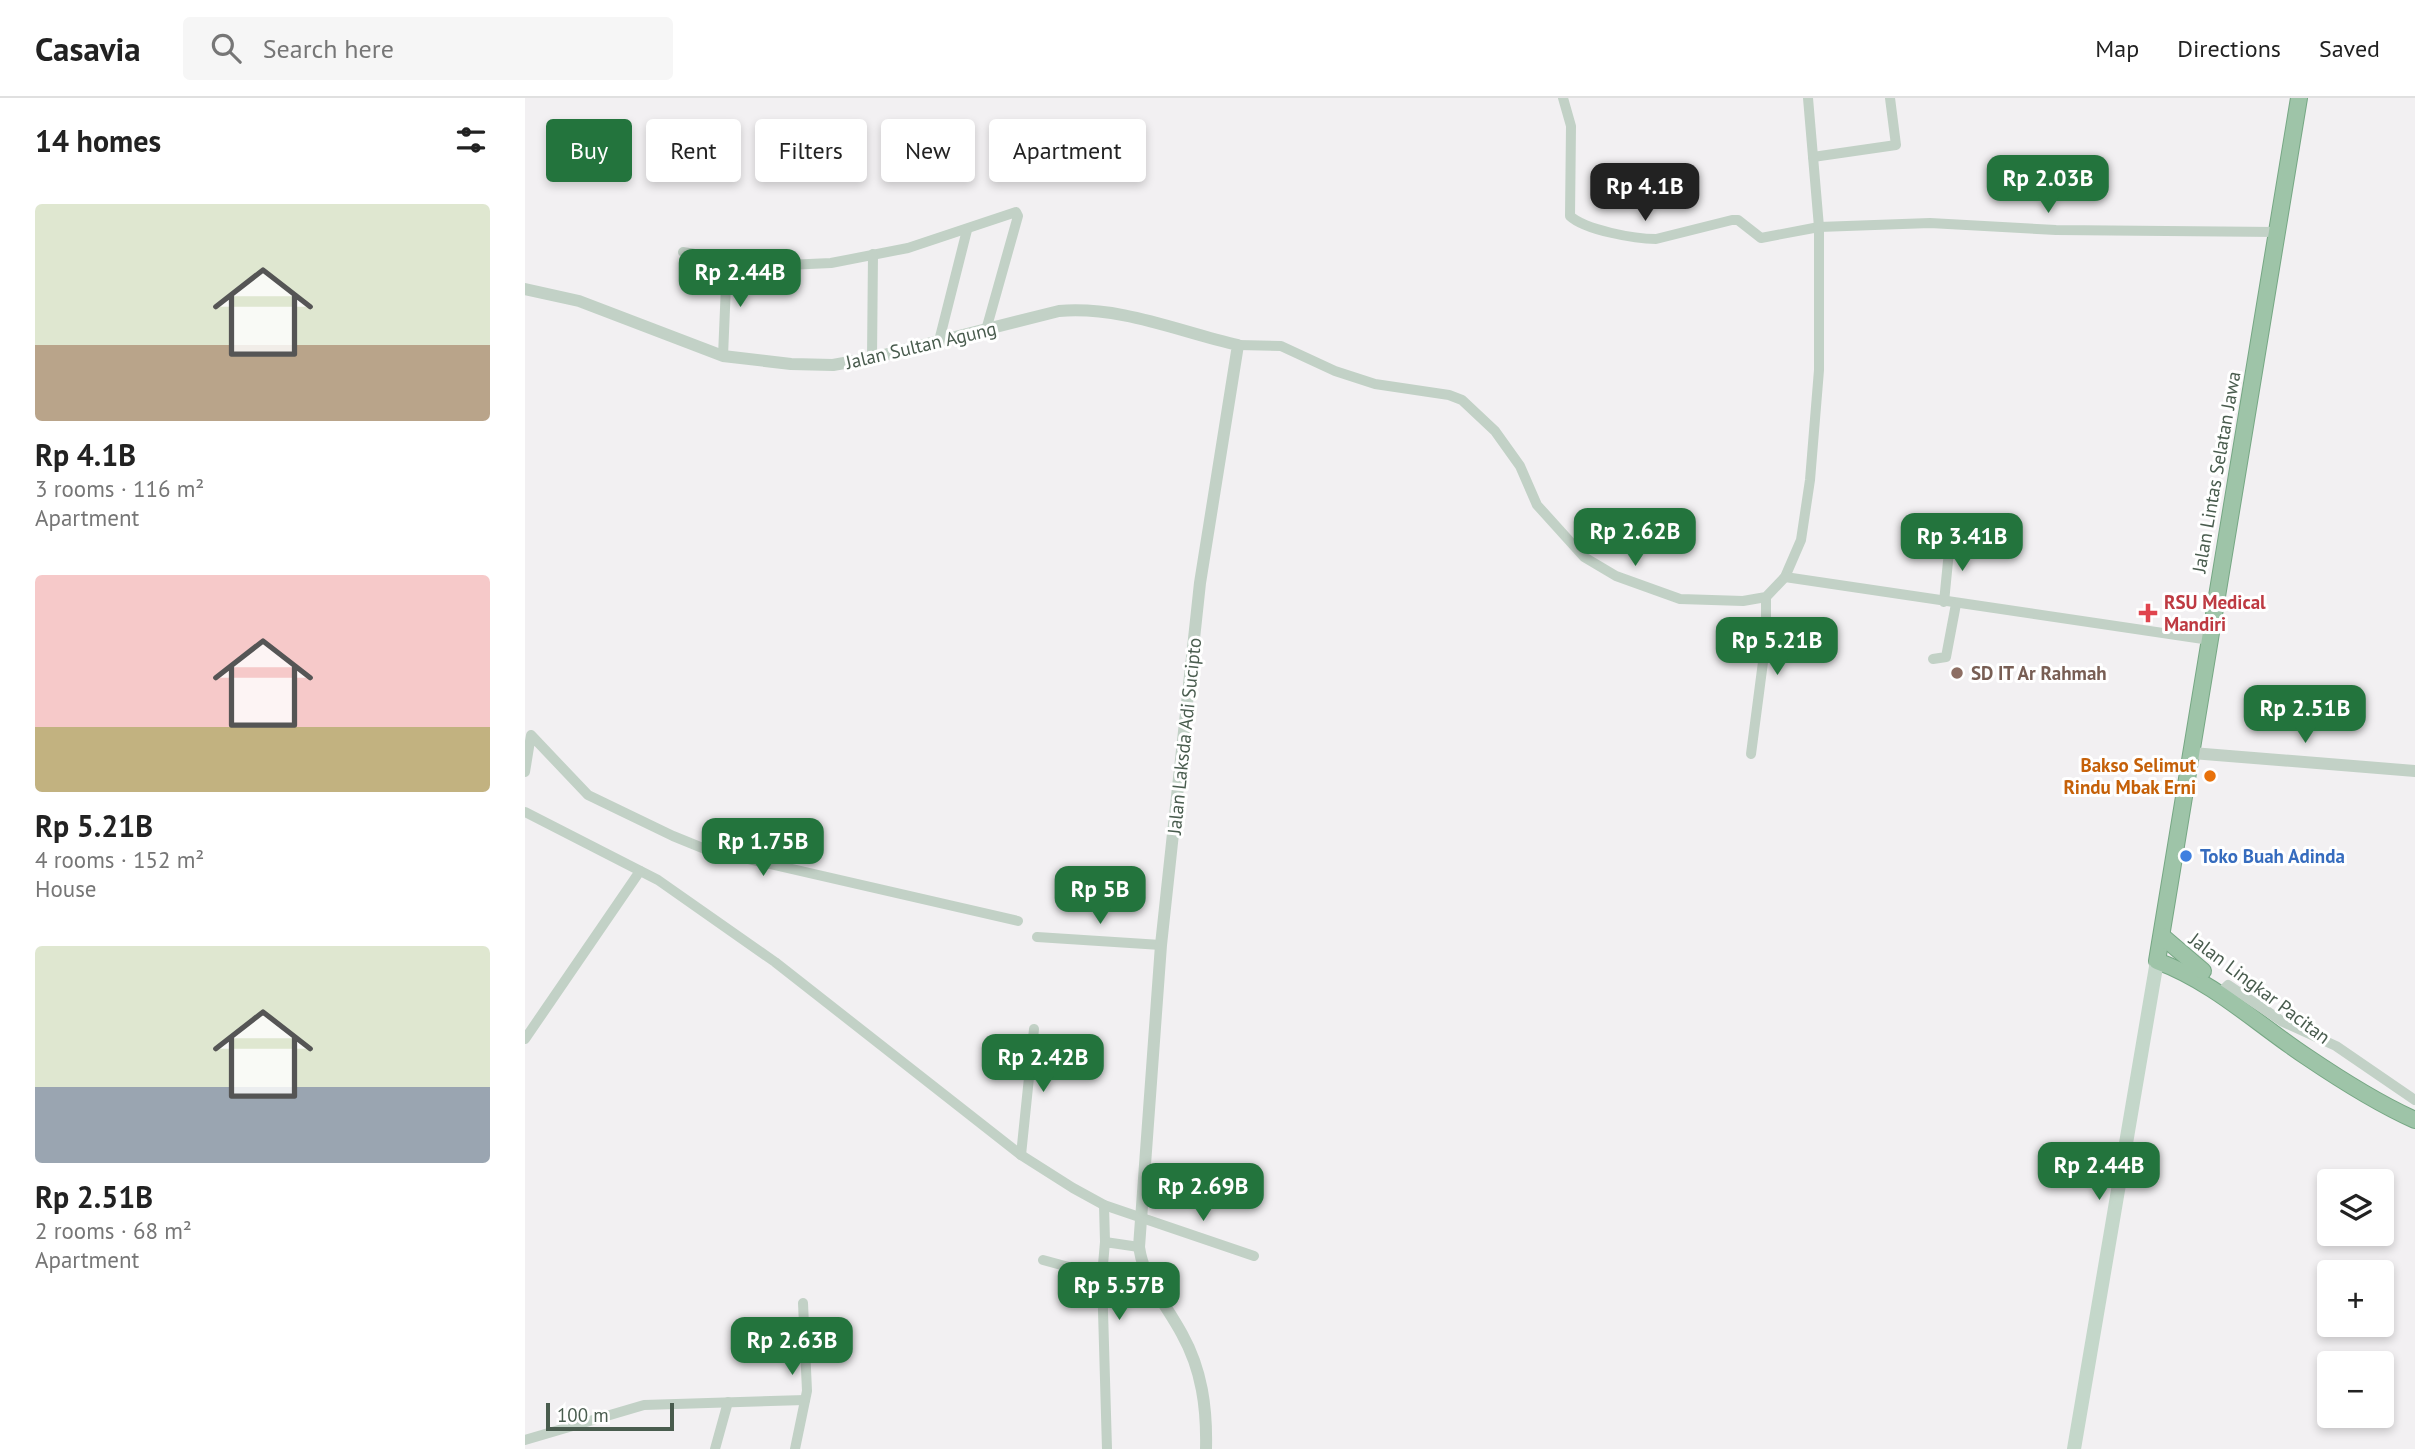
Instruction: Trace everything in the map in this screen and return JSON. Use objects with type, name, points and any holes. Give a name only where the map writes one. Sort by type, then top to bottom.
[{"type":"highway","name":"Jalan Lintas Selatan Jawa","points":[[2157,961],[2299,98]]},
{"type":"highway","name":"Jalan Lingkar Pacitan","points":[[2162,936],[2222,990],[2312,1052],[2336,1074],[2385,1107],[2415,1119]]},
{"type":"highway","name":"Jalan Lingkar Pacitan","points":[[2157,961],[2222,990]]},
{"type":"main road","points":[[2074,1449],[2157,961]]},
{"type":"street","points":[[1563,98],[1571,126],[1569,211],[1576,222],[1656,239],[1732,220],[1738,220],[1761,237],[1819,227],[1930,223],[2056,230],[2277,232]]},
{"type":"street","points":[[1238,345],[1281,346],[1335,371],[1375,384],[1449,395],[1462,400],[1495,431],[1520,466],[1537,505],[1584,557],[1616,576],[1680,599],[1743,601],[1766,597],[1785,578],[1801,540],[1810,481],[1819,370],[1819,227],[1808,98]]},
{"type":"street","points":[[1813,157],[1896,145],[1890,98]]},
{"type":"street","points":[[683,252],[765,266],[831,263],[967,230],[1012,212],[1019,214],[986,330]]},
{"type":"street","points":[[939,341],[967,230]]},
{"type":"street","points":[[872,358],[873,254]]},
{"type":"street","points":[[723,356],[727,261]]},
{"type":"street","name":"Jalan Sultan Agung","points":[[525,289],[579,302],[723,356],[833,365],[872,358],[1059,311],[1092,309],[1140,317],[1238,345]]},
{"type":"street","name":"Jalan Laksda Adi Sucipto","points":[[1206,1449],[1202,1385],[1193,1357],[1145,1275],[1139,1247],[1161,945],[1200,583],[1238,345]]},
{"type":"street","points":[[1944,602],[1950,541]]},
{"type":"street","points":[[1785,578],[2210,640]]},
{"type":"street","points":[[1751,754],[1766,639],[1766,597]]},
{"type":"street","points":[[1933,659],[1946,657],[1957,604]]},
{"type":"street","points":[[525,772],[528,733]]},
{"type":"street","points":[[528,733],[588,795],[705,849],[1018,921]]},
{"type":"street","points":[[2192,753],[2415,771]]},
{"type":"street","points":[[525,812],[640,871],[775,962],[1021,1155],[1104,1205],[1254,1256]]},
{"type":"street","points":[[525,1039],[640,871]]},
{"type":"street","points":[[1037,937],[1161,945]]},
{"type":"street","points":[[2222,990],[2241,991],[2283,1021],[2329,1042],[2415,1100]]},
{"type":"street","points":[[1021,1155],[1034,1029]]},
{"type":"street","points":[[1104,1205],[1102,1276],[1107,1449]]},
{"type":"street","points":[[1105,1242],[1139,1247]]},
{"type":"street","points":[[1043,1261],[1102,1276]]},
{"type":"street","points":[[795,1449],[805,1400],[803,1303]]},
{"type":"street","points":[[525,1440],[635,1407],[805,1400]]},
{"type":"street","points":[[715,1449],[728,1402]]},
{"type":"place","name":"RSU Medical Mandiri","points":[[2148,613]]},
{"type":"place","name":"SD IT Ar Rahmah","points":[[1957,673]]},
{"type":"place","name":"Bakso Selimut Rindu Mbak Erni","points":[[2210,776]]},
{"type":"place","name":"Toko Buah Adinda","points":[[2186,856]]}]
